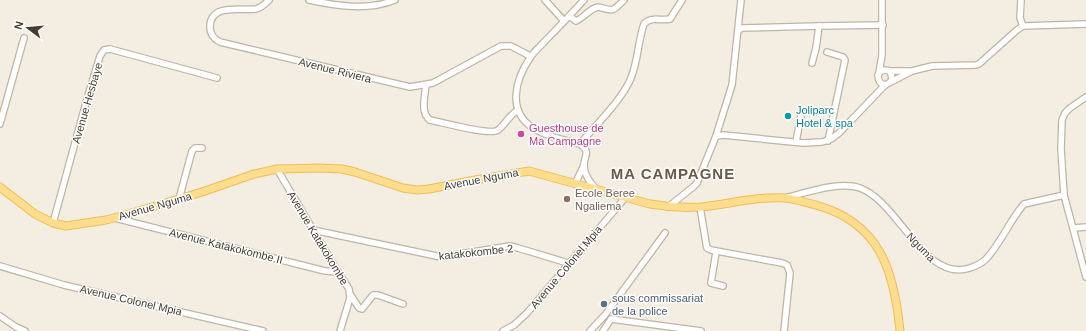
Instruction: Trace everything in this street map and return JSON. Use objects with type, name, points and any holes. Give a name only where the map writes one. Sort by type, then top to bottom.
[{"type":"main road","name":"Avenue Nguma","points":[[0,187],[35,214],[60,225],[73,225],[114,218],[202,192],[254,174],[278,169],[342,169],[403,188],[417,190],[525,171],[534,172],[625,198],[650,204],[668,206],[700,207],[761,199],[786,198],[799,200],[838,213],[856,224],[871,238],[887,265],[895,297],[900,331]]},
{"type":"street","name":"Avenue Riviera","points":[[269,0],[258,8],[226,10],[217,13],[211,20],[211,34],[220,42],[399,86],[410,87],[433,83],[501,46],[511,46],[530,56]]},
{"type":"street","points":[[309,0],[355,7],[379,5],[395,0]]},
{"type":"street","points":[[545,0],[564,21]]},
{"type":"street","points":[[575,184],[584,166],[587,153],[584,147],[580,144],[538,131],[529,125],[523,119],[518,110],[516,101],[518,81],[530,56],[584,0]]},
{"type":"street","points":[[569,16],[576,21],[581,19],[593,8],[597,7],[607,10],[614,9],[624,0]]},
{"type":"street","points":[[580,144],[619,99],[628,84],[637,60],[643,26],[651,19],[670,19],[682,0]]},
{"type":"street","points":[[668,206],[694,187],[697,183],[716,136],[732,85],[741,0]]},
{"type":"street","points":[[872,97],[882,55],[882,0]]},
{"type":"street","points":[[1021,0],[1020,18],[1023,26]]},
{"type":"street","points":[[716,136],[723,135],[816,143],[828,141],[839,133],[885,84],[912,71],[932,66],[979,64],[1023,26],[1086,24]]},
{"type":"street","points":[[738,32],[742,28],[883,25]]},
{"type":"street","points":[[812,63],[819,26]]},
{"type":"street","points":[[0,124],[24,38]]},
{"type":"street","name":"Avenue Hesbaye","points":[[53,223],[87,99],[100,56],[104,50],[110,49],[217,78]]},
{"type":"street","points":[[827,52],[840,55],[844,60],[828,141]]},
{"type":"street","points":[[882,55],[888,71],[892,74],[891,81]]},
{"type":"street","points":[[878,75],[882,71],[912,71]]},
{"type":"street","points":[[878,75],[879,82],[885,84]]},
{"type":"street","points":[[426,85],[424,110],[430,120],[493,132],[499,130],[510,116],[518,110]]},
{"type":"street","points":[[1086,97],[1065,113],[1062,120],[1061,149],[1064,195],[1086,277]]},
{"type":"street","points":[[796,142],[801,116]]},
{"type":"street","points":[[179,199],[192,151],[195,148],[202,148]]},
{"type":"street","points":[[584,166],[588,179],[596,189]]},
{"type":"street","name":"Avenue Katakokombe","points":[[278,169],[349,289],[350,294],[340,331]]},
{"type":"street","name":"Nguma","points":[[786,198],[819,189],[851,186],[860,188],[872,195],[939,265],[949,269],[962,271],[976,266],[986,259],[1024,204],[1064,195]]},
{"type":"street","name":"Avenue Colonel Mpia","points":[[503,331],[510,329],[527,313],[568,263],[625,198]]},
{"type":"street","points":[[700,207],[707,248],[716,252],[787,265],[790,273],[784,331]]},
{"type":"street","name":"Avenue Katakokombe II","points":[[114,218],[324,271],[338,272]]},
{"type":"street","points":[[1074,228],[1086,228]]},
{"type":"street","name":"katakokombe 2","points":[[313,230],[441,257],[510,246],[568,263]]},
{"type":"street","points":[[590,331],[605,315],[665,233]]},
{"type":"street","points":[[716,252],[711,283],[723,286]]},
{"type":"street","name":"Avenue Colonel Mpia","points":[[0,266],[64,285],[263,331]]},
{"type":"street","points":[[350,294],[359,308],[362,309],[373,294],[403,304]]},
{"type":"street","points":[[605,315],[611,319],[701,331]]},
{"type":"street","points":[[0,316],[16,327],[25,331]]},
{"type":"street","points":[[603,331],[611,319]]},
{"type":"place","name":"Joliparc Hotel & spa","points":[[788,116]]},
{"type":"place","name":"Guesthouse de Ma Campagne","points":[[521,134]]},
{"type":"place","name":"Ecole Beree Ngaliema","points":[[567,199]]},
{"type":"place","name":"sous commissariat de la police","points":[[604,304]]},
{"type":"district","name":"MA CAMPAGNE","points":[[673,173]]}]
